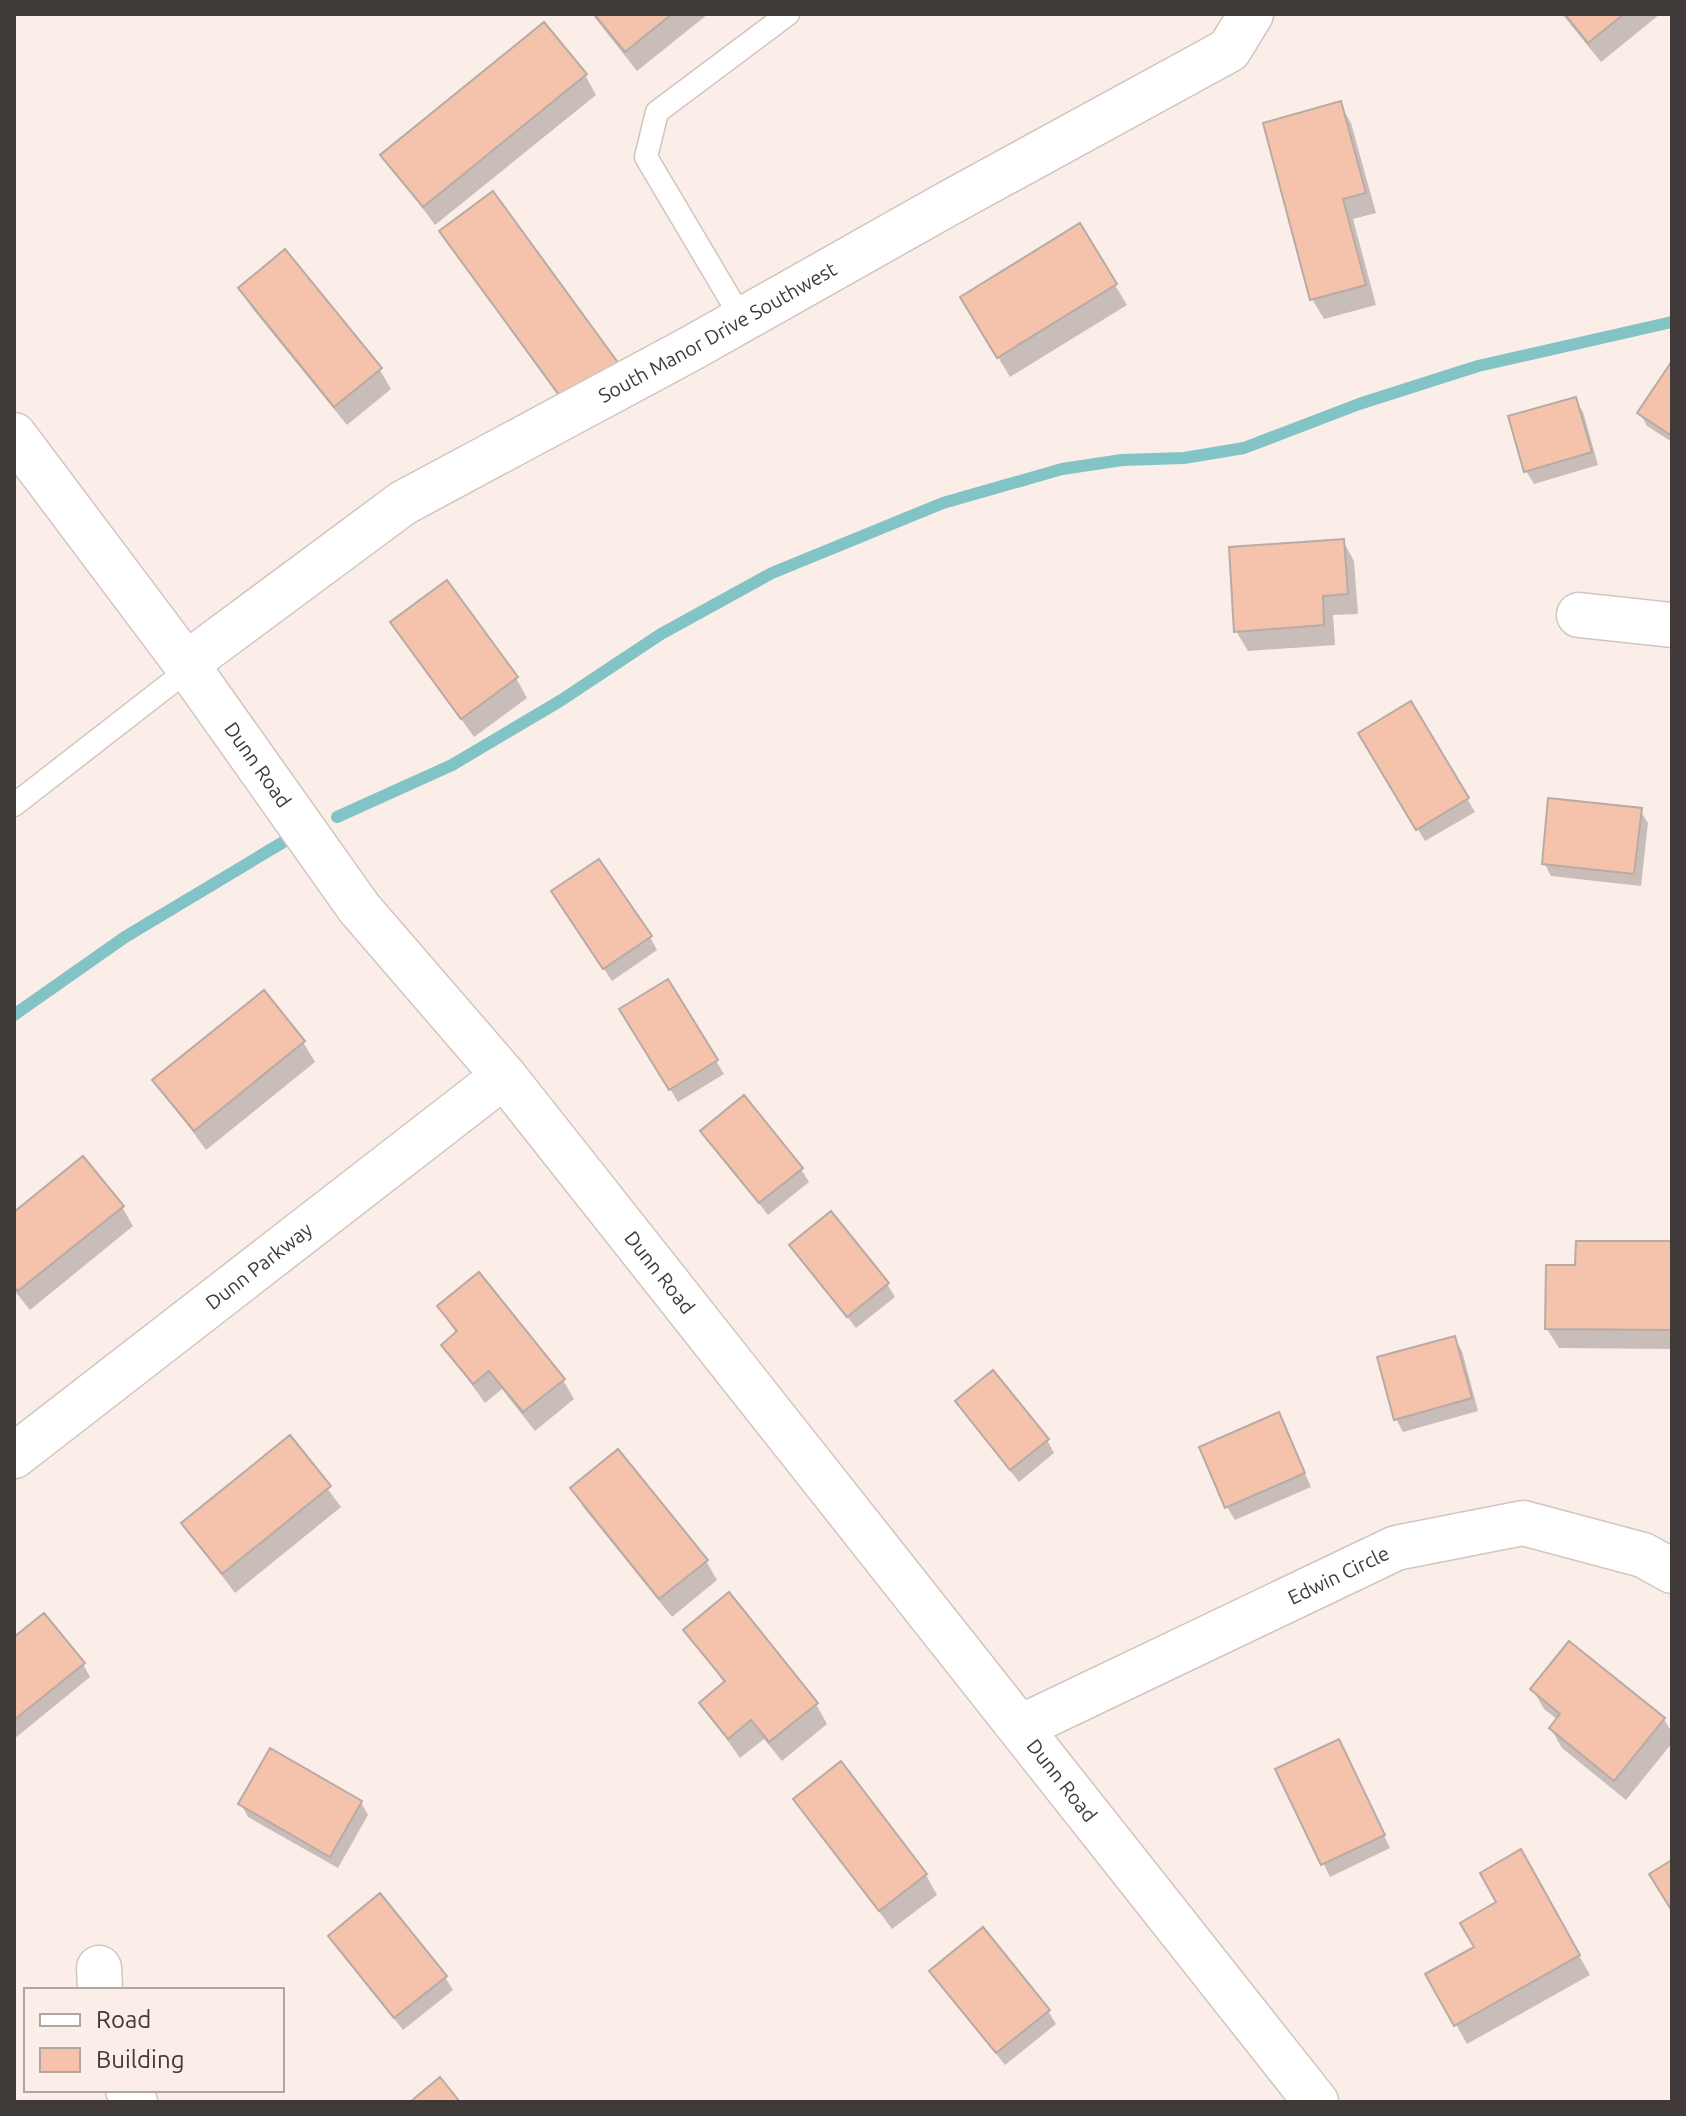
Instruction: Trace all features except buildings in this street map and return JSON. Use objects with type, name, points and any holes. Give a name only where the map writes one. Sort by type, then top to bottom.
[{"type":"street","name":"South Manor Drive Southwest","points":[[188,666],[403,503],[1229,50],[1251,14]]},
{"type":"street","name":"Dunn Road","points":[[14,435],[188,666],[359,908],[504,1076],[1316,2102]]},
{"type":"street","points":[[1579,615],[1672,625]]},
{"type":"street","name":"Dunn Parkway","points":[[14,1456],[504,1076]]},
{"type":"street","name":"Edwin Circle","points":[[1021,1727],[1396,1548],[1523,1523],[1643,1555],[1672,1571]]},
{"type":"lane","points":[[742,319],[646,157],[657,112],[788,14]]},
{"type":"lane","points":[[14,805],[188,666]]},
{"type":"waterway","points":[[337,817],[452,765],[560,701],[661,634],[772,573],[943,503],[1062,469],[1122,460],[1184,458],[1244,448],[1359,404],[1478,366],[1672,322]]},
{"type":"waterway","points":[[14,1015],[125,937],[285,841]]}]
